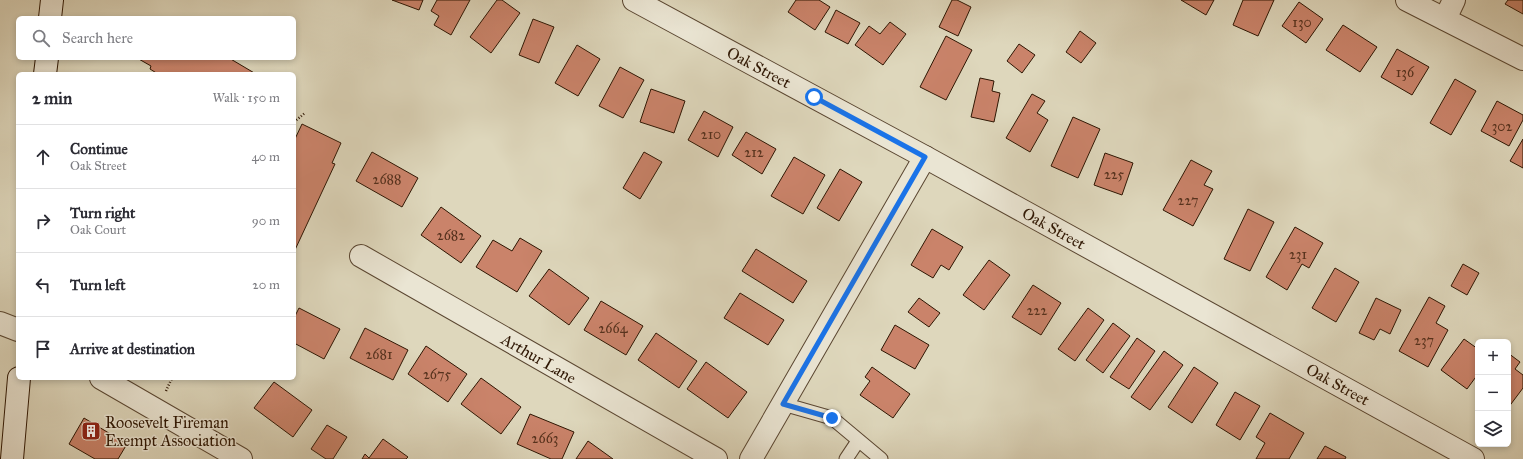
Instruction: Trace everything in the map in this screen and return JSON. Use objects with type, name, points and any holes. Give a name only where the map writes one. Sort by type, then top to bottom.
[{"type":"street","points":[[50,16],[52,0]]},
{"type":"street","name":"Oak Street","points":[[634,0],[925,157],[1473,459]]},
{"type":"street","points":[[1407,0],[1523,59]]},
{"type":"street","points":[[1445,20],[1454,0]]},
{"type":"street","points":[[45,72],[47,60]]},
{"type":"street","points":[[752,459],[925,157]]},
{"type":"street","name":"Arthur Lane","points":[[362,256],[716,459]]},
{"type":"street","points":[[0,323],[16,329]]},
{"type":"street","points":[[12,459],[19,380]]},
{"type":"street","points":[[104,380],[241,459]]},
{"type":"lane","points":[[783,404],[832,418],[881,459]]},
{"type":"lane","points":[[846,459],[858,441]]},
{"type":"path","points":[[296,120],[305,113]]},
{"type":"path","points":[[166,392],[171,380]]},
{"type":"building","points":[[392,0],[423,0],[419,10]]},
{"type":"building","points":[[437,0],[470,0],[451,35],[434,25],[439,16],[431,11]]},
{"type":"building","points":[[497,0],[502,0],[520,13],[491,53],[470,37]]},
{"type":"building","points":[[796,0],[819,0],[830,7],[815,30],[788,12]]},
{"type":"building","points":[[952,0],[957,0],[971,7],[958,36],[939,27]]},
{"type":"building","points":[[1181,0],[1214,0],[1206,15]]},
{"type":"building","points":[[1243,0],[1274,0],[1258,36],[1233,25]]},
{"type":"building","points":[[1508,0],[1523,0],[1523,14],[1505,4]]},
{"type":"building","points":[[1299,2],[1323,19],[1306,43],[1282,26]]},
{"type":"building","points":[[836,10],[860,23],[848,44],[825,32]]},
{"type":"building","points":[[533,19],[554,27],[539,63],[519,55]]},
{"type":"building","points":[[890,22],[906,34],[883,65],[855,45],[869,26],[880,34]]},
{"type":"building","points":[[1343,25],[1377,47],[1360,72],[1326,50]]},
{"type":"building","points":[[1080,31],[1096,43],[1081,63],[1066,52]]},
{"type":"building","points":[[946,36],[972,50],[946,100],[920,87]]},
{"type":"building","points":[[1019,44],[1035,55],[1022,73],[1007,61]]},
{"type":"building","points":[[577,45],[600,59],[578,96],[555,83]]},
{"type":"building","points":[[1397,49],[1429,67],[1412,95],[1381,77]]},
{"type":"building","points":[[140,60],[232,60],[253,72],[155,72],[150,69],[151,66]]},
{"type":"building","points":[[620,67],[644,80],[623,118],[599,106]]},
{"type":"building","points":[[980,78],[994,81],[992,91],[1000,93],[994,122],[971,117]]},
{"type":"building","points":[[1455,79],[1476,91],[1451,135],[1430,123]]},
{"type":"building","points":[[651,89],[685,101],[674,133],[640,122]]},
{"type":"building","points":[[1032,94],[1045,101],[1037,113],[1048,120],[1030,152],[1006,138]]},
{"type":"building","points":[[1497,101],[1523,115],[1523,120],[1509,146],[1481,131]]},
{"type":"building","points":[[704,111],[733,127],[718,157],[688,140]]},
{"type":"building","points":[[1073,117],[1100,129],[1078,178],[1051,166]]},
{"type":"building","points":[[302,124],[341,143],[332,163],[335,164],[296,248],[296,137]]},
{"type":"building","points":[[746,132],[776,149],[762,174],[732,155]]},
{"type":"building","points":[[1523,139],[1523,168],[1510,161]]},
{"type":"building","points":[[372,152],[418,178],[402,207],[356,181]]},
{"type":"building","points":[[644,152],[662,162],[640,199],[623,188]]},
{"type":"building","points":[[1105,153],[1133,163],[1122,195],[1094,185]]},
{"type":"building","points":[[794,157],[825,175],[803,214],[771,196]]},
{"type":"building","points":[[1191,160],[1212,171],[1204,185],[1213,189],[1193,226],[1163,210]]},
{"type":"building","points":[[840,169],[862,182],[839,221],[817,208]]},
{"type":"building","points":[[441,207],[481,236],[461,263],[421,235]]},
{"type":"building","points":[[1248,209],[1274,222],[1250,271],[1224,259]]},
{"type":"building","points":[[1295,227],[1323,243],[1309,268],[1302,264],[1287,290],[1266,277]]},
{"type":"building","points":[[932,229],[963,247],[949,270],[941,265],[933,278],[911,265]]},
{"type":"building","points":[[520,238],[542,251],[517,292],[476,267],[493,240],[512,251]]},
{"type":"building","points":[[756,249],[807,281],[793,303],[742,271]]},
{"type":"building","points":[[989,260],[1010,275],[984,310],[963,295]]},
{"type":"building","points":[[1463,264],[1479,273],[1467,295],[1451,286]]},
{"type":"building","points":[[1335,268],[1359,282],[1336,322],[1312,308]]},
{"type":"building","points":[[549,269],[589,298],[569,325],[529,296]]},
{"type":"building","points":[[1033,285],[1061,303],[1041,335],[1012,317]]},
{"type":"building","points":[[740,293],[784,320],[768,345],[724,318]]},
{"type":"building","points":[[1429,297],[1445,306],[1436,323],[1448,330],[1428,367],[1399,351]]},
{"type":"building","points":[[919,298],[940,313],[929,327],[908,312]]},
{"type":"building","points":[[1376,298],[1401,310],[1390,334],[1380,329],[1374,340],[1359,333]]},
{"type":"building","points":[[601,301],[643,326],[626,355],[584,330]]},
{"type":"building","points":[[299,308],[340,329],[324,359],[296,344],[296,314]]},
{"type":"building","points":[[1088,308],[1104,320],[1075,361],[1058,349]]},
{"type":"building","points":[[1113,323],[1130,336],[1103,373],[1086,360]]},
{"type":"building","points":[[895,325],[929,345],[915,369],[881,350]]},
{"type":"building","points":[[365,328],[408,350],[393,380],[350,358]]},
{"type":"building","points":[[656,333],[697,361],[679,388],[638,360]]},
{"type":"building","points":[[1137,338],[1155,351],[1129,389],[1110,377]]},
{"type":"building","points":[[1464,339],[1475,347],[1475,378],[1467,389],[1441,370]]},
{"type":"building","points":[[426,346],[467,374],[448,402],[408,374]]},
{"type":"building","points":[[1164,351],[1183,365],[1150,410],[1131,397]]},
{"type":"building","points":[[1511,355],[1520,362],[1515,369],[1523,375],[1523,388],[1511,404]]},
{"type":"building","points":[[706,362],[747,392],[728,418],[687,389]]},
{"type":"building","points":[[872,367],[910,394],[893,418],[860,395],[870,381],[865,377]]},
{"type":"building","points":[[1194,367],[1218,383],[1192,423],[1168,407]]},
{"type":"building","points":[[481,378],[521,407],[501,434],[461,404]]},
{"type":"building","points":[[274,382],[312,410],[293,437],[254,408]]},
{"type":"building","points":[[1235,392],[1260,406],[1240,440],[1216,425]]},
{"type":"building","points":[[1270,413],[1304,433],[1289,459],[1256,459],[1265,443],[1256,437]]},
{"type":"building","points":[[530,414],[574,432],[562,459],[551,459],[517,444]]},
{"type":"building","name":"Roosevelt Fireman Exempt Association","points":[[84,418],[127,444],[118,459],[95,459],[69,444]]},
{"type":"building","points":[[327,425],[347,437],[333,459],[326,459],[311,449]]},
{"type":"building","points":[[383,439],[408,457],[406,459],[362,459],[365,454],[369,458]]},
{"type":"building","points":[[588,441],[613,459],[576,459]]},
{"type":"building","points":[[1325,446],[1346,457],[1345,459],[1317,459]]},
{"type":"place","name":"Roosevelt Fireman Exempt Association","points":[[91,431]]},
{"type":"route","points":[[814,97],[925,157],[783,404],[832,418]]}]
